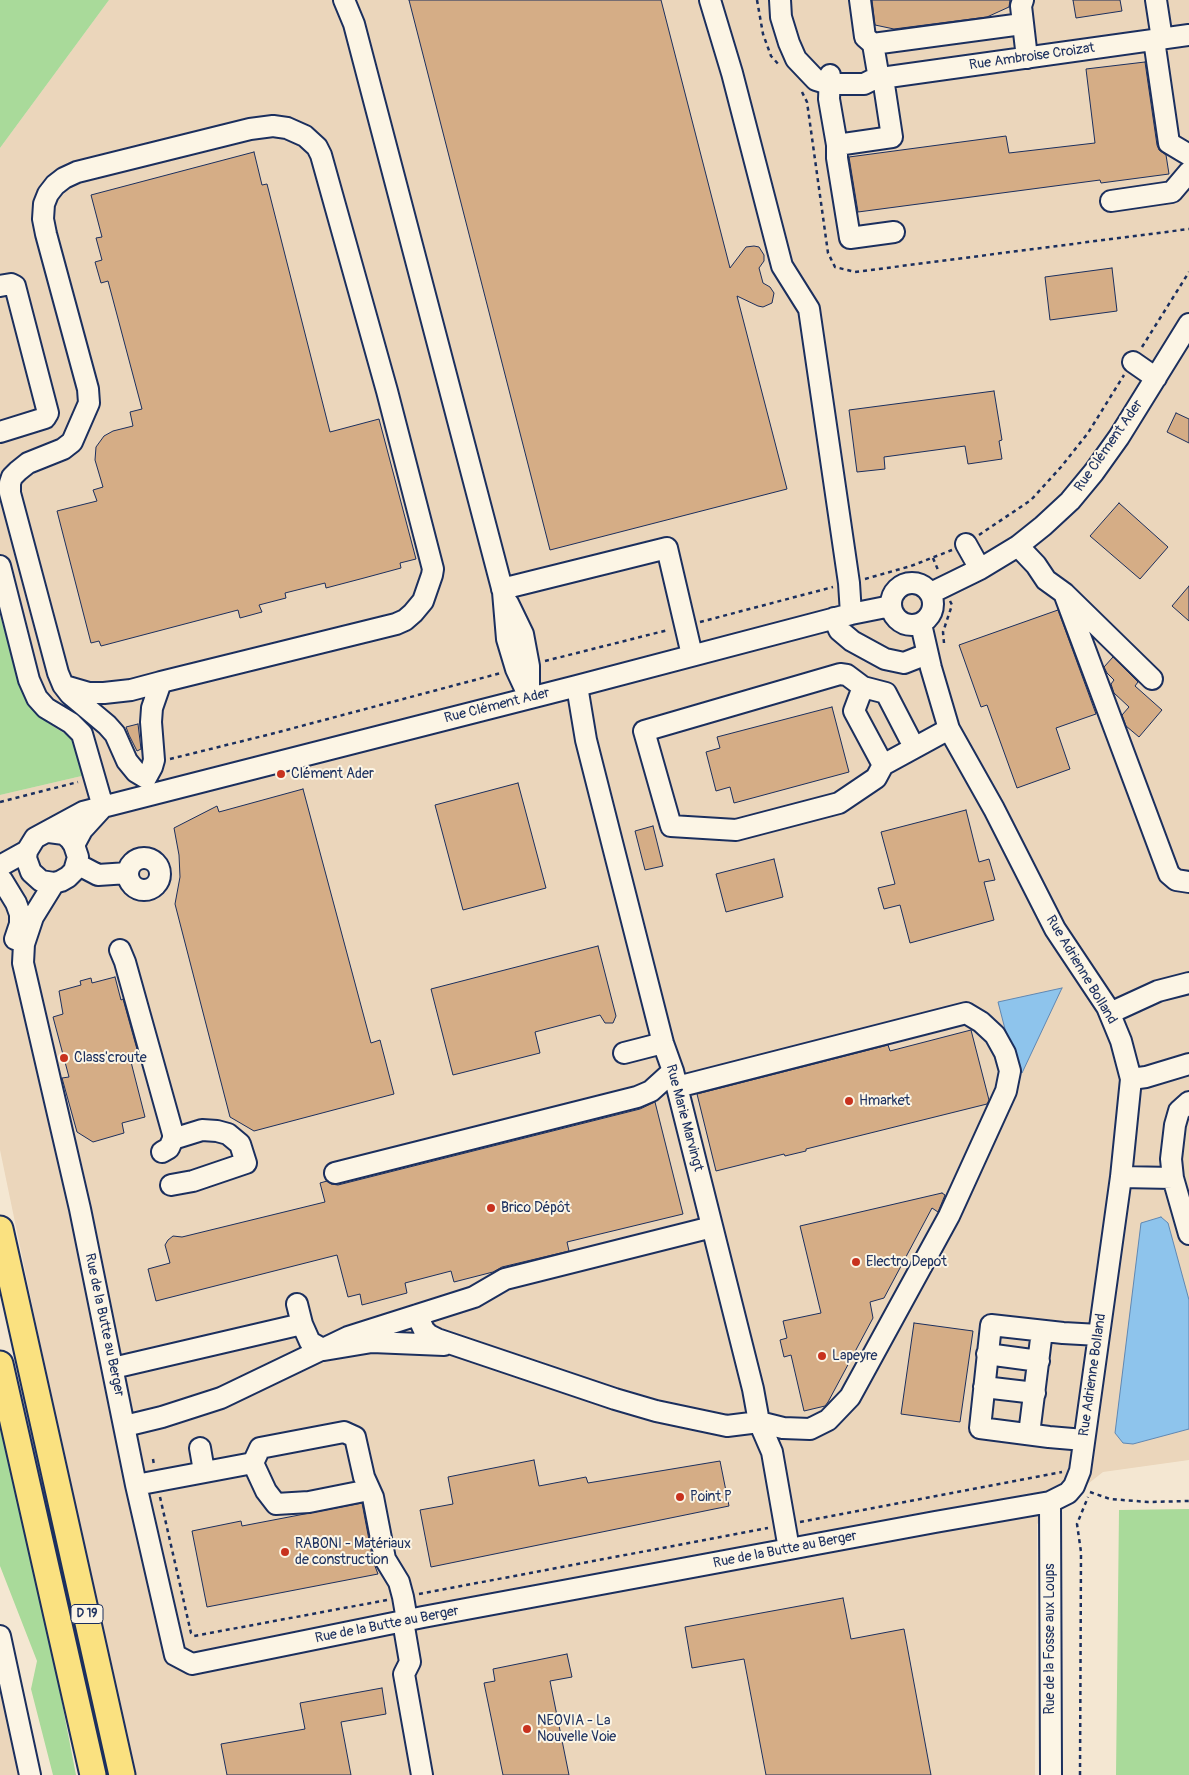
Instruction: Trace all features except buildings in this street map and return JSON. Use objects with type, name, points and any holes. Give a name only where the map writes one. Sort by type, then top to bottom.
[{"type":"main road","name":"D 19","points":[[0,1228],[122,1775]]},
{"type":"main road","name":"D 19","points":[[0,1364],[93,1775]]},
{"type":"street","points":[[344,0],[354,24],[503,590],[523,634],[522,667],[529,698]]},
{"type":"street","points":[[710,0],[732,73],[782,266],[809,308],[849,583],[839,630],[852,641],[885,659],[904,663],[936,652]]},
{"type":"street","points":[[780,0],[781,17],[796,59],[816,80],[830,79],[830,99],[837,145],[837,158],[850,238],[894,232]]},
{"type":"street","name":"Rue Ambroise Croizat","points":[[789,0],[791,19],[799,47],[809,62],[830,79],[864,84],[879,79],[1189,35]]},
{"type":"street","points":[[837,145],[892,137],[873,44],[864,37],[860,0]]},
{"type":"street","points":[[1023,0],[1021,6],[1022,24],[1027,58]]},
{"type":"street","points":[[1156,0],[1158,39],[1169,143],[1189,155]]},
{"type":"street","points":[[873,44],[1022,24]]},
{"type":"street","points":[[63,685],[78,690],[104,693],[131,690],[161,682],[396,624],[405,620],[413,613],[423,601],[430,584],[433,569],[387,391],[321,155],[305,136],[287,128],[273,126],[250,129],[77,172],[55,185],[48,194],[44,204],[43,219],[46,234],[88,388],[89,404],[72,442],[63,449],[28,463],[12,477],[10,483],[13,506],[58,673],[63,685],[70,694],[115,734],[127,760],[136,772],[150,779],[154,753],[151,722],[152,708],[161,682]]},
{"type":"street","points":[[1110,200],[1172,192],[1189,172]]},
{"type":"street","points":[[0,286],[11,284],[15,286],[48,413],[45,418],[0,432]]},
{"type":"street","name":"Rue Clément Ader","points":[[938,590],[980,569],[1018,546],[1070,501],[1119,437],[1189,324]]},
{"type":"street","points":[[1133,362],[1156,378]]},
{"type":"street","points":[[966,544],[980,569]]},
{"type":"street","points":[[1018,546],[1036,565],[1046,580],[1064,594],[1152,679]]},
{"type":"street","points":[[503,590],[667,548],[692,655]]},
{"type":"street","points":[[0,566],[29,680],[37,698],[46,708],[71,723],[82,734],[103,807],[82,830],[68,877],[62,881],[1,875]]},
{"type":"street","points":[[906,584],[920,584],[926,588],[938,590],[933,598],[933,611],[921,624],[914,626],[901,623],[892,613],[891,606],[894,593],[899,587],[906,584]]},
{"type":"street","points":[[1064,594],[1169,874],[1176,880],[1189,882]]},
{"type":"street","name":"Rue Clément Ader","points":[[1,875],[27,851],[35,838],[49,832],[71,817],[103,807],[150,779],[529,698],[842,616],[891,606]]},
{"type":"street","name":"Rue Adrienne Bolland","points":[[921,624],[936,652],[949,729],[994,810],[1055,929],[1110,1013],[1121,1041],[1131,1079],[1121,1177],[1080,1471],[1074,1486],[1068,1492],[1050,1502]]},
{"type":"street","points":[[914,747],[886,693],[863,687],[847,675],[840,674],[644,731],[671,826],[736,830],[838,803],[876,778],[883,765],[949,729]]},
{"type":"street","name":"Rue Marie Marvingt","points":[[577,686],[586,740],[663,1043],[675,1078],[753,1389],[759,1422],[772,1452],[789,1549]]},
{"type":"street","points":[[863,687],[854,711],[883,765]]},
{"type":"street","points":[[49,832],[64,834],[76,854],[98,875],[128,873]]},
{"type":"street","points":[[27,851],[28,866],[45,880]]},
{"type":"street","points":[[1,875],[20,914],[20,924],[12,949],[21,977]]},
{"type":"street","points":[[21,977],[24,944],[34,934],[45,880]]},
{"type":"street","points":[[120,950],[125,962],[167,1146],[202,1130],[217,1131],[228,1134],[240,1144],[246,1162],[193,1181],[171,1186]]},
{"type":"street","name":"Rue de la Butte au Berger","points":[[21,977],[42,1091],[64,1177],[80,1209],[136,1485],[175,1655],[192,1664],[405,1621],[1050,1502]]},
{"type":"street","points":[[1110,1013],[1158,991],[1189,983]]},
{"type":"street","points":[[335,1173],[637,1098],[675,1078],[966,1013],[981,1022],[995,1035],[1005,1053],[1010,1071],[1006,1091],[949,1216],[850,1397],[828,1420],[810,1430],[786,1422],[759,1422],[727,1426],[656,1412],[456,1346],[429,1335],[416,1315]]},
{"type":"street","points":[[624,1053],[663,1043]]},
{"type":"street","points":[[1131,1079],[1146,1077],[1189,1064]]},
{"type":"street","points":[[1189,1102],[1179,1111],[1175,1125],[1171,1159],[1173,1178],[1189,1234]]},
{"type":"street","points":[[1121,1177],[1173,1178]]},
{"type":"street","points":[[125,1426],[162,1417],[221,1398],[348,1337],[474,1297],[505,1279],[712,1227]]},
{"type":"street","points":[[297,1304],[302,1324],[310,1342],[324,1350],[372,1342],[456,1346]]},
{"type":"street","points":[[113,1368],[302,1324]]},
{"type":"street","points":[[1084,1440],[980,1428],[991,1325],[1099,1335]]},
{"type":"street","points":[[1030,1434],[1042,1331]]},
{"type":"street","points":[[988,1354],[1038,1361]]},
{"type":"street","points":[[984,1387],[1034,1393]]},
{"type":"street","points":[[369,1490],[309,1502],[276,1504],[266,1491],[253,1463],[260,1448],[344,1432],[355,1437],[364,1477],[373,1497],[385,1559],[399,1582],[404,1597],[410,1662],[404,1674],[422,1775]]},
{"type":"street","points":[[200,1448],[204,1472]]},
{"type":"street","points":[[136,1485],[253,1463]]},
{"type":"street","name":"Rue de la Fosse aux Loups","points":[[1050,1502],[1051,1775]]},
{"type":"street","points":[[0,1636],[30,1775]]},
{"type":"path","points":[[800,87],[807,102],[828,253],[835,267],[855,272],[1189,229]]},
{"type":"path","points":[[150,779],[275,733],[849,583],[911,566],[966,544],[1031,500],[1062,467],[1088,433],[1189,272]]},
{"type":"path","points":[[932,558],[938,590],[952,605],[936,652]]},
{"type":"path","points":[[0,802],[94,778]]},
{"type":"path","points":[[153,1459],[191,1633],[194,1636],[1069,1471]]},
{"type":"path","points":[[1080,1775],[1081,1552],[1077,1524],[1092,1486]]},
{"type":"path","points":[[1090,1492],[1110,1499],[1148,1502],[1189,1502]]},
{"type":"shaded area","points":[[109,0],[1189,0],[1189,1460],[1103,1472],[1037,1524],[1035,1775],[134,1775],[83,1550],[0,1150],[0,795],[86,775],[72,738],[48,723],[29,704],[22,688],[0,616],[0,148]]},
{"type":"shaded area","points":[[0,1629],[31,1775],[0,1775]]},
{"type":"green space","points":[[0,0],[109,0],[0,148]]},
{"type":"green space","points":[[0,616],[22,688],[29,704],[48,723],[72,738],[86,775],[0,795]]},
{"type":"green space","points":[[0,1414],[43,1605],[76,1775],[53,1775],[31,1689],[37,1661],[0,1566]]},
{"type":"green space","points":[[1189,1509],[1189,1775],[1116,1775],[1119,1510]]},
{"type":"water","points":[[1062,988],[1022,1073],[1005,1029],[998,1002]]},
{"type":"water","points":[[1161,1217],[1168,1223],[1189,1300],[1189,1429],[1133,1444],[1123,1443],[1115,1433],[1141,1223]]},
{"type":"place","name":"Clément Ader","points":[[281,774]]},
{"type":"place","name":"Class'croute","points":[[64,1058]]},
{"type":"place","name":"Hmarket","points":[[849,1101]]},
{"type":"place","name":"Brico Dépôt","points":[[491,1208]]},
{"type":"place","name":"Electro Depot","points":[[856,1262]]},
{"type":"place","name":"Lapeyre","points":[[822,1356]]},
{"type":"place","name":"Point P","points":[[680,1497]]},
{"type":"place","name":"RABONI - Matériaux de construction","points":[[285,1552]]},
{"type":"place","name":"NEOVIA - La Nouvelle Voie","points":[[527,1729]]}]
